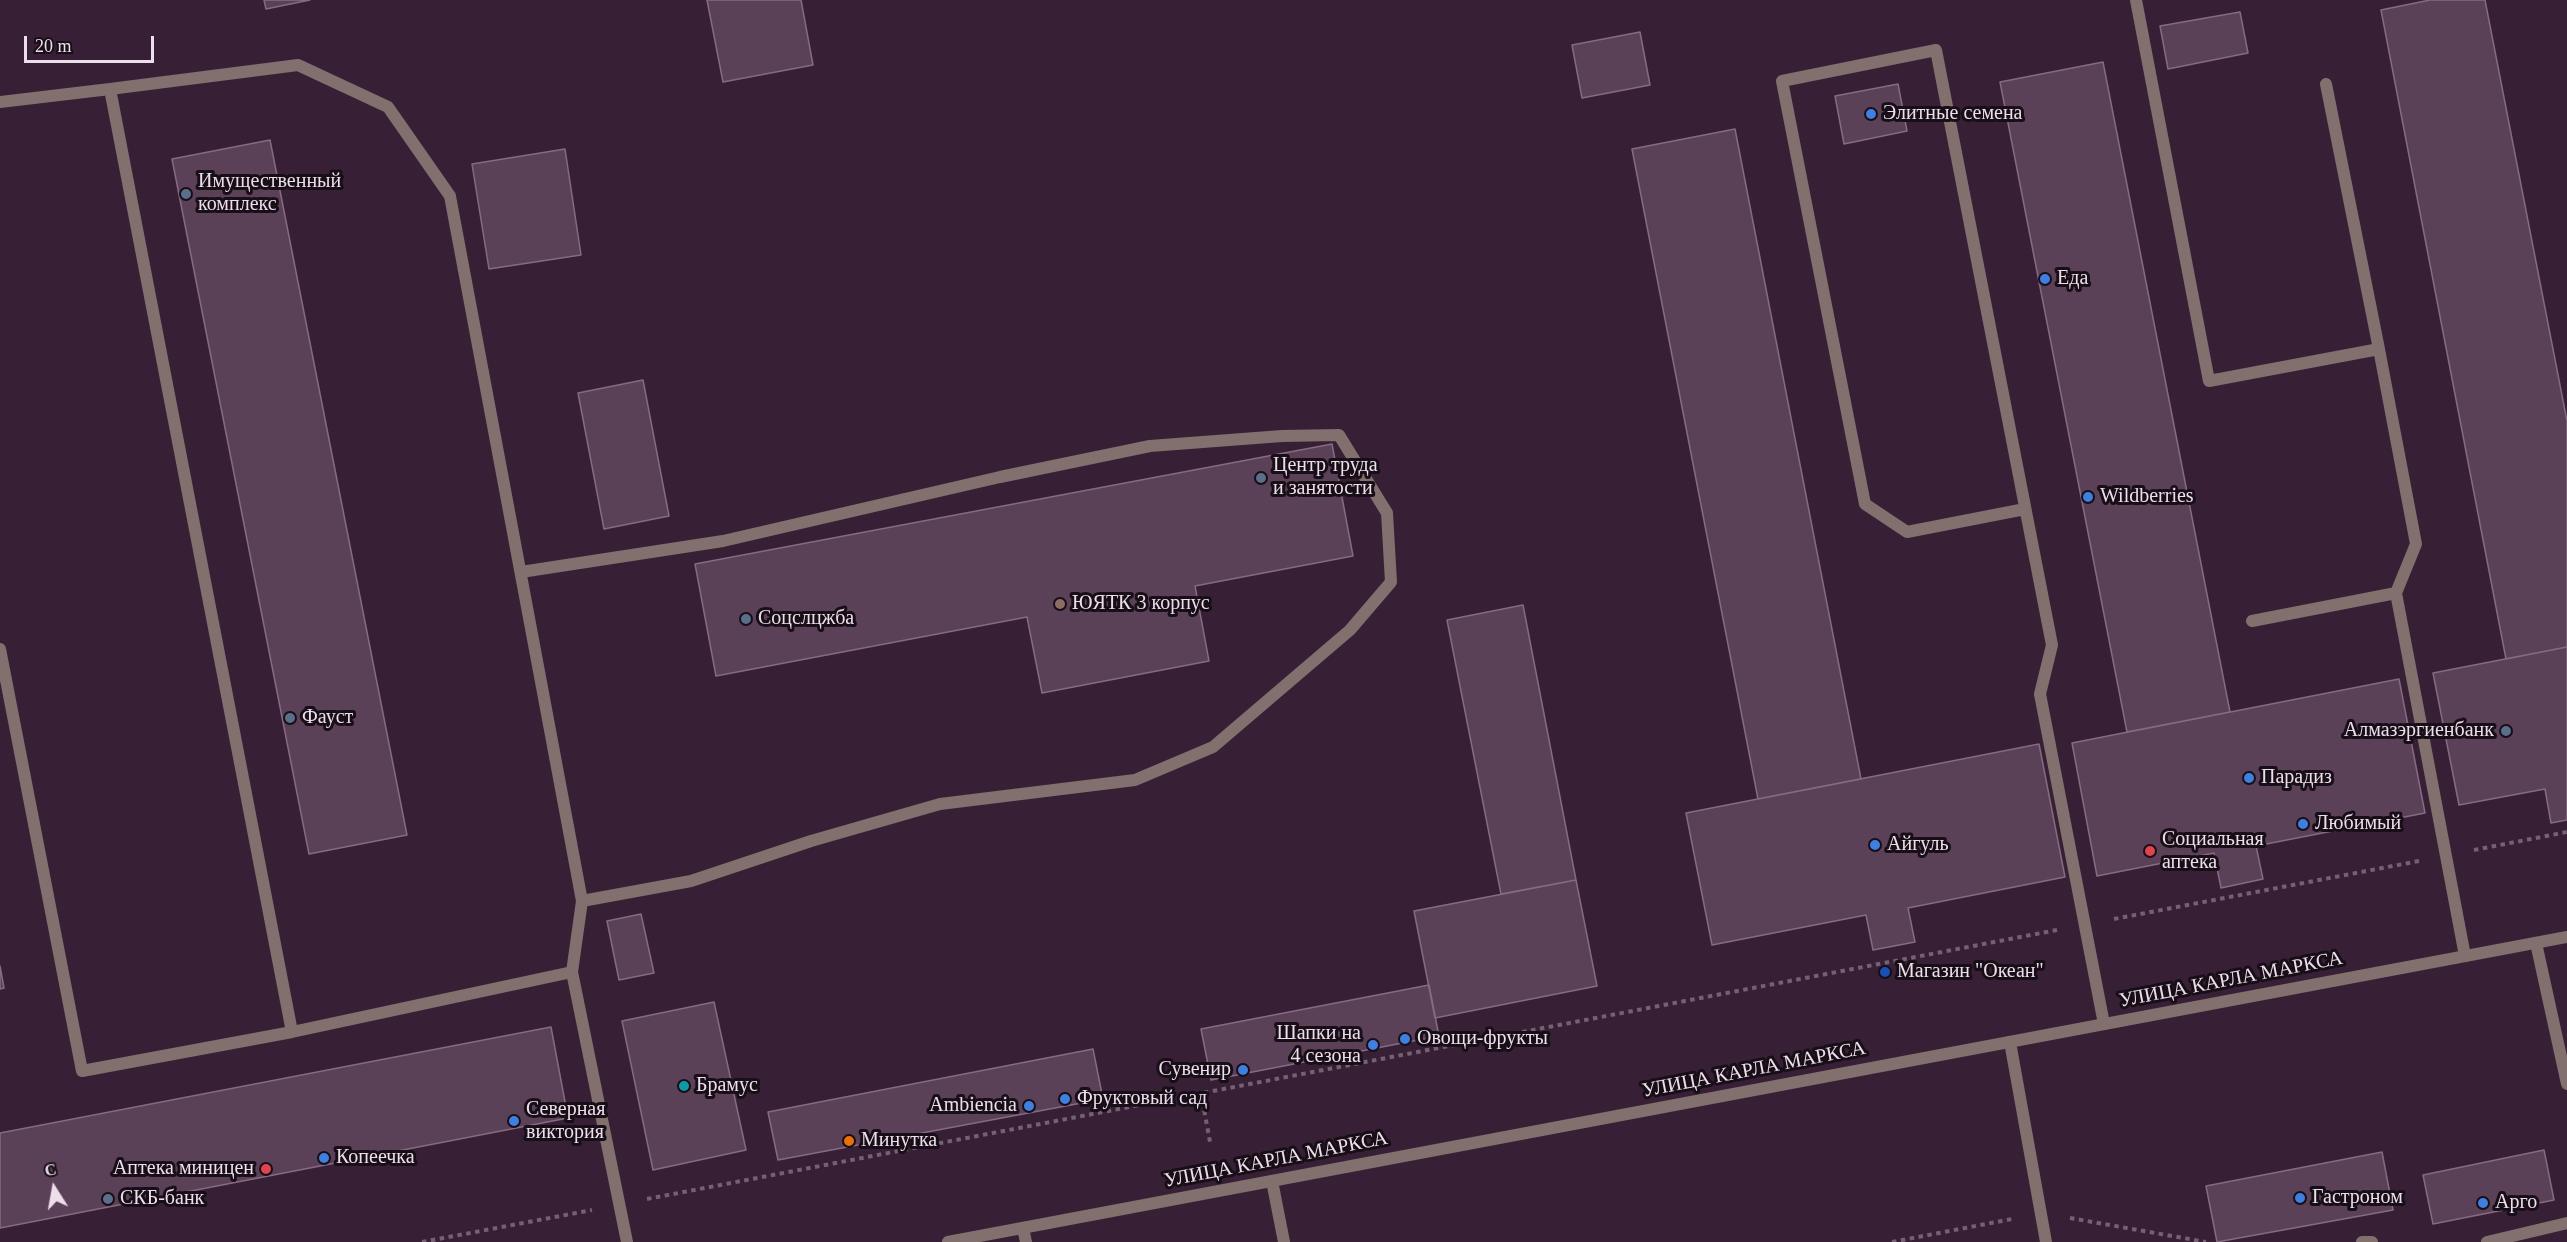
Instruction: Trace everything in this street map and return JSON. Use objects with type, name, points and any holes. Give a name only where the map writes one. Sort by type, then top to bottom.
[{"type":"street","points":[[2136,0],[2209,381],[2379,349]]},
{"type":"street","points":[[2025,509],[1907,532],[1864,504],[1782,81],[1936,50],[2052,645],[2040,694],[2104,1024]]},
{"type":"street","points":[[0,102],[298,65],[388,107],[450,196],[582,901],[572,972],[627,1242]]},
{"type":"street","points":[[2326,84],[2416,544],[2396,593],[2465,956]]},
{"type":"street","points":[[110,89],[292,1032]]},
{"type":"street","points":[[520,572],[723,541],[1000,477],[1150,446],[1282,435],[1339,435],[1387,513],[1391,582],[1350,630],[1213,747],[1135,780],[940,804],[811,840],[691,881],[582,901]]},
{"type":"street","points":[[2252,621],[2396,593]]},
{"type":"street","points":[[0,649],[82,1071],[292,1032],[572,972]]},
{"type":"street","name":"УЛИЦА КАРЛА МАРКСА","points":[[948,1242],[2567,937]]},
{"type":"street","points":[[2536,943],[2567,1084]]},
{"type":"street","points":[[2010,1042],[2046,1242]]},
{"type":"street","points":[[1272,1181],[1284,1242]]},
{"type":"street","points":[[2487,1242],[2567,1223]]},
{"type":"street","points":[[1023,1228],[1026,1242]]},
{"type":"street","points":[[2362,1242],[2372,1242]]},
{"type":"path","points":[[422,1242],[2567,832]]},
{"type":"path","points":[[1201,1093],[1210,1142]]},
{"type":"building","points":[[264,0],[310,0],[266,9]]},
{"type":"building","points":[[707,0],[801,0],[813,65],[723,82]]},
{"type":"building","points":[[2430,0],[2485,0],[2567,421],[2567,647],[2506,659],[2381,10]]},
{"type":"building","points":[[2240,12],[2248,53],[2168,69],[2160,26]]},
{"type":"building","points":[[1640,32],[1650,85],[1582,98],[1572,45]]},
{"type":"building","points":[[2103,62],[2230,712],[2127,732],[2000,82]]},
{"type":"building","name":"Элитные семена","points":[[1898,84],[1907,131],[1844,144],[1835,96]]},
{"type":"building","points":[[1735,129],[1861,779],[1758,799],[1632,149]]},
{"type":"building","points":[[270,140],[407,835],[309,854],[172,159]]},
{"type":"building","points":[[565,149],[581,255],[489,269],[472,164]]},
{"type":"building","points":[[643,380],[669,516],[604,529],[578,393]]},
{"type":"building","points":[[1332,444],[1353,556],[1195,586],[1209,661],[1042,693],[1027,617],[716,676],[695,564]]},
{"type":"building","points":[[1523,605],[1576,880],[1501,894],[1447,620]]},
{"type":"building","name":"Алмазэргиенбанк","points":[[2567,647],[2567,820],[2551,823],[2545,789],[2459,805],[2433,673]]},
{"type":"building","name":"Парадиз","points":[[2399,679],[2425,813],[2256,846],[2263,879],[2221,888],[2214,853],[2097,876],[2072,743]]},
{"type":"building","name":"Айгуль","points":[[2039,744],[2065,877],[1908,908],[1915,942],[1873,950],[1866,915],[1712,945],[1686,813]]},
{"type":"building","points":[[1576,880],[1597,986],[1435,1018],[1414,911]]},
{"type":"building","points":[[641,914],[654,973],[619,980],[607,921]]},
{"type":"building","points":[[0,966],[4,988],[0,989]]},
{"type":"building","points":[[1429,985],[1439,1036],[1211,1080],[1201,1029]]},
{"type":"building","name":"Брамус","points":[[714,1002],[746,1150],[653,1170],[622,1021]]},
{"type":"building","points":[[551,1027],[568,1118],[0,1228],[0,1133]]},
{"type":"building","points":[[1093,1049],[1103,1099],[778,1160],[768,1112]]},
{"type":"building","points":[[2544,1150],[2554,1200],[2433,1224],[2423,1175]]},
{"type":"building","name":"Гастроном","points":[[2382,1152],[2393,1210],[2217,1242],[2206,1186]]},
{"type":"place","name":"Элитные семена","points":[[1871,114]]},
{"type":"place","name":"Имущественный комплекс","points":[[186,194]]},
{"type":"place","name":"Еда","points":[[2045,279]]},
{"type":"place","name":"Центр труда и занятости","points":[[1261,478]]},
{"type":"place","name":"Wildberries","points":[[2088,497]]},
{"type":"place","name":"ЮЯТК 3 корпус","points":[[1060,604]]},
{"type":"place","name":"Соцслцжба","points":[[746,619]]},
{"type":"place","name":"Фауст","points":[[290,718]]},
{"type":"place","name":"Алмазэргиенбанк","points":[[2506,731]]},
{"type":"place","name":"Парадиз","points":[[2249,778]]},
{"type":"place","name":"Любимый","points":[[2303,824]]},
{"type":"place","name":"Айгуль","points":[[1875,845]]},
{"type":"place","name":"Социальная аптека","points":[[2150,851]]},
{"type":"place","name":"Магазин \"Океан\"","points":[[1885,972]]},
{"type":"place","name":"Овощи-фрукты","points":[[1405,1039]]},
{"type":"place","name":"Шапки на 4 сезона","points":[[1373,1045]]},
{"type":"place","name":"Сувенир","points":[[1243,1070]]},
{"type":"place","name":"Брамус","points":[[684,1086]]},
{"type":"place","name":"Фруктовый сад","points":[[1065,1099]]},
{"type":"place","name":"Ambiencia","points":[[1029,1106]]},
{"type":"place","name":"Северная виктория","points":[[514,1121]]},
{"type":"place","name":"Минутка","points":[[849,1141]]},
{"type":"place","name":"Копеечка","points":[[324,1158]]},
{"type":"place","name":"Аптека миницен","points":[[266,1169]]},
{"type":"place","name":"Гастроном","points":[[2300,1198]]},
{"type":"place","name":"СКБ-банк","points":[[108,1199]]},
{"type":"place","name":"Арго","points":[[2483,1203]]}]
